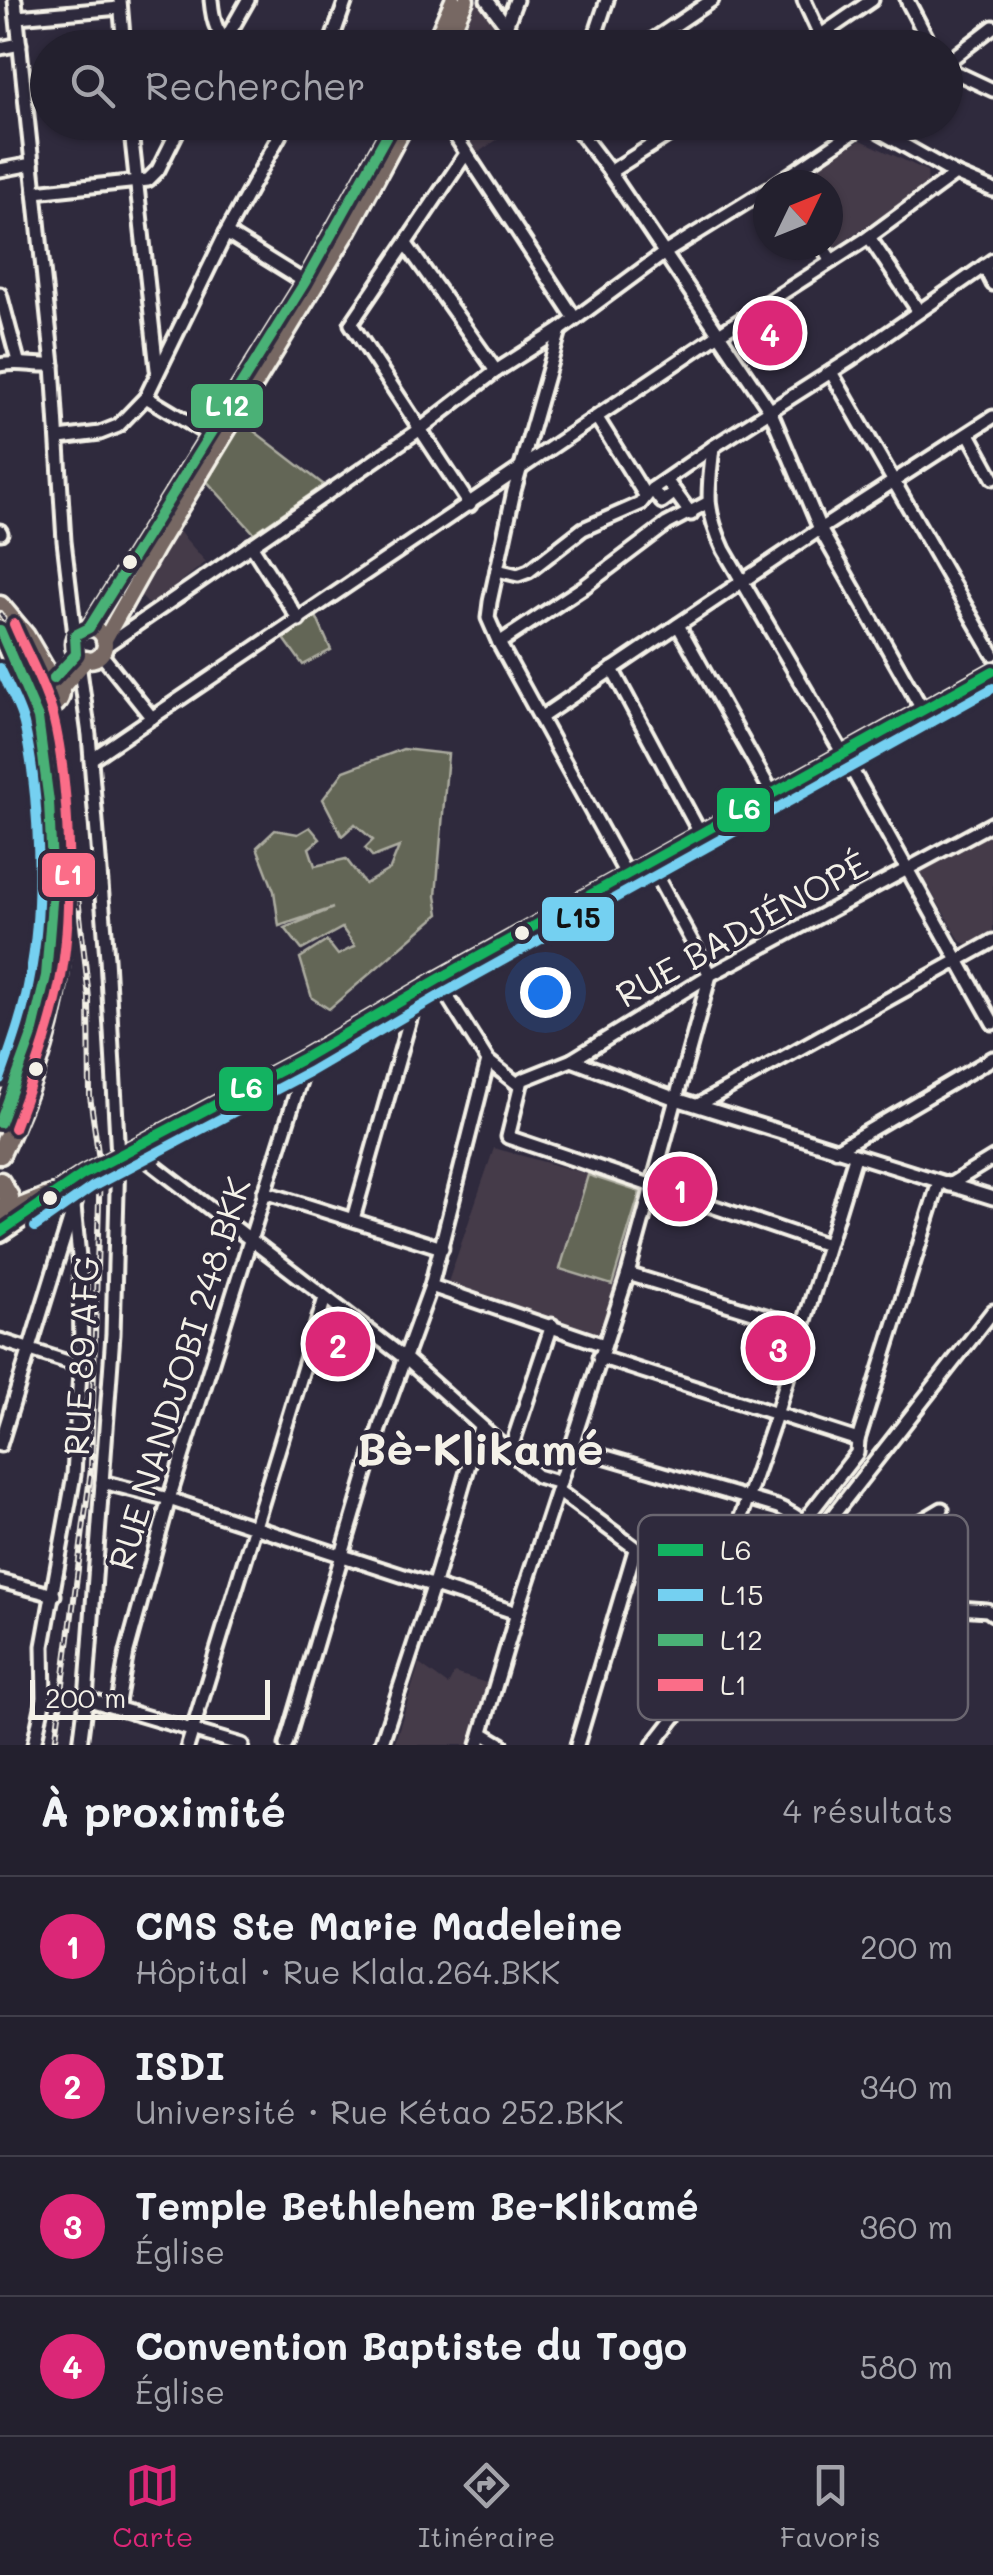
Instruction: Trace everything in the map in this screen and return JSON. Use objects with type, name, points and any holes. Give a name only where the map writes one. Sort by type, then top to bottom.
[{"type":"highway","points":[[0,606],[25,636],[54,682],[58,699],[48,706],[36,704],[30,695],[33,682],[40,677],[54,682]]},
{"type":"highway","points":[[0,630],[38,718],[54,890],[46,976],[31,1038],[0,1123]]},
{"type":"highway","points":[[0,1154],[38,1068],[59,984],[63,860],[60,798],[48,706]]},
{"type":"highway","points":[[0,1182],[9,1196],[3,1215]]},
{"type":"highway","points":[[0,1232],[26,1215]]},
{"type":"main road","points":[[440,30],[454,0]]},
{"type":"main road","points":[[452,30],[466,0]]},
{"type":"main road","points":[[92,654],[73,642],[305,282],[384,140]]},
{"type":"main road","points":[[54,682],[92,654],[348,232],[397,140]]},
{"type":"main road","points":[[81,628],[100,632],[92,654]]},
{"type":"main road","points":[[3,1215],[26,1215],[84,1174],[302,1059],[993,671]]},
{"type":"main road","points":[[3,1215],[27,1200],[55,1195]]},
{"type":"street","points":[[15,0],[53,366],[64,541],[81,628]]},
{"type":"street","points":[[210,0],[216,30]]},
{"type":"street","points":[[231,30],[248,0]]},
{"type":"street","points":[[336,30],[346,0]]},
{"type":"street","points":[[487,0],[511,30]]},
{"type":"street","points":[[507,24],[516,0]]},
{"type":"street","points":[[598,30],[607,0]]},
{"type":"street","points":[[668,30],[712,0]]},
{"type":"street","points":[[804,0],[818,30]]},
{"type":"street","points":[[837,30],[872,0]]},
{"type":"street","points":[[907,0],[923,30]]},
{"type":"street","points":[[17,17],[120,4],[122,30]]},
{"type":"street","points":[[963,51],[993,27]]},
{"type":"street","points":[[0,48],[20,44]]},
{"type":"street","points":[[963,74],[993,90]]},
{"type":"street","points":[[131,140],[157,369]]},
{"type":"street","points":[[35,192],[148,180],[158,170],[173,140]]},
{"type":"street","points":[[59,438],[100,433],[118,426],[146,397],[226,232],[277,140]]},
{"type":"street","points":[[456,140],[574,317]]},
{"type":"street","points":[[586,140],[770,410],[820,529],[922,710]]},
{"type":"street","points":[[610,172],[660,140]]},
{"type":"street","points":[[797,170],[840,140]]},
{"type":"street","points":[[892,140],[993,190]]},
{"type":"street","points":[[465,155],[351,324],[470,505]]},
{"type":"street","points":[[0,170],[32,164]]},
{"type":"street","points":[[133,167],[147,164],[158,170]]},
{"type":"street","points":[[91,759],[470,505],[522,466],[869,237],[955,174]]},
{"type":"street","points":[[152,718],[92,654],[422,428],[496,370],[560,330],[663,254],[753,199]]},
{"type":"street","points":[[226,232],[305,282]]},
{"type":"street","points":[[869,237],[918,310]]},
{"type":"street","points":[[406,244],[496,370]]},
{"type":"street","points":[[497,570],[518,575],[529,571],[583,529],[640,504],[666,480],[989,263],[993,284]]},
{"type":"street","points":[[0,296],[18,361]]},
{"type":"street","points":[[560,330],[522,466],[488,618],[498,643],[626,874]]},
{"type":"street","points":[[0,365],[18,361],[30,366],[53,366]]},
{"type":"street","points":[[831,372],[993,654]]},
{"type":"street","points":[[146,397],[209,435]]},
{"type":"street","points":[[540,718],[993,417]]},
{"type":"street","points":[[597,418],[649,492],[662,502],[675,492]]},
{"type":"street","points":[[969,434],[993,478]]},
{"type":"street","points":[[713,448],[707,502],[710,519],[742,582],[993,1022]]},
{"type":"street","points":[[666,480],[691,514]]},
{"type":"street","points":[[498,643],[584,586],[666,524],[691,514],[707,502]]},
{"type":"street","points":[[251,544],[299,620]]},
{"type":"street","points":[[678,625],[772,793]]},
{"type":"street","name":"RUE 89 AFG","points":[[80,1745],[113,1334],[118,1157],[91,759],[92,654]]},
{"type":"street","points":[[612,669],[700,833]]},
{"type":"street","name":"RUE BADJÉNOPÉ","points":[[520,1086],[522,1080],[572,1060],[710,975],[993,823]]},
{"type":"street","points":[[502,1745],[480,1739],[628,1274],[710,975],[648,862]]},
{"type":"street","points":[[698,1105],[993,941]]},
{"type":"street","points":[[437,980],[488,1062],[520,1086],[508,1138],[827,1245]]},
{"type":"street","points":[[353,1219],[418,991]]},
{"type":"street","points":[[836,1150],[993,1058]]},
{"type":"street","name":"RUE NANDJOBI 248.BKK","points":[[118,1708],[127,1652],[170,1499],[301,1078],[302,1059]]},
{"type":"street","points":[[572,1060],[676,1100],[993,1198]]},
{"type":"street","points":[[286,1745],[381,1423],[431,1286],[488,1062]]},
{"type":"street","points":[[134,1150],[406,1359],[537,1476],[559,1487],[636,1550],[577,1745]]},
{"type":"street","points":[[743,1515],[855,1157]]},
{"type":"street","points":[[809,1515],[857,1453],[858,1440],[944,1183],[993,1158]]},
{"type":"street","points":[[0,1445],[84,1174]]},
{"type":"street","points":[[264,1192],[442,1248]]},
{"type":"street","points":[[34,1745],[44,1698],[43,1646],[74,1475],[80,1266],[74,1206]]},
{"type":"street","points":[[628,1274],[802,1327]]},
{"type":"street","points":[[431,1286],[552,1325],[601,1351],[858,1440]]},
{"type":"street","points":[[188,1745],[326,1298]]},
{"type":"street","points":[[835,1515],[993,1311]]},
{"type":"street","points":[[510,1452],[552,1325]]},
{"type":"street","points":[[0,1340],[80,1366]]},
{"type":"street","points":[[381,1745],[480,1427]]},
{"type":"street","points":[[572,1447],[778,1506],[794,1515]]},
{"type":"street","points":[[102,1482],[170,1499],[517,1614]]},
{"type":"street","points":[[932,1515],[942,1509]]},
{"type":"street","points":[[0,1581],[54,1595]]},
{"type":"street","points":[[968,1608],[993,1614]]},
{"type":"street","points":[[86,1699],[242,1745]]},
{"type":"street","points":[[654,1745],[674,1720]]},
{"type":"shaded area","points":[[473,0],[481,0],[501,30],[459,30]]},
{"type":"shaded area","points":[[468,140],[497,140],[477,153]]},
{"type":"shaded area","points":[[861,140],[927,171],[928,185],[843,242],[843,170],[808,170]]},
{"type":"shaded area","points":[[176,528],[206,562],[150,606],[136,591]]},
{"type":"shaded area","points":[[993,831],[993,931],[968,944],[961,942],[919,871]]},
{"type":"shaded area","points":[[494,1148],[648,1191],[604,1337],[447,1285]]},
{"type":"shaded area","points":[[419,1664],[448,1685],[454,1673],[490,1684],[470,1745],[394,1745]]},
{"type":"green space","points":[[241,421],[324,485],[254,533],[204,478]]},
{"type":"green space","points":[[316,616],[331,650],[303,665],[283,637]]},
{"type":"green space","points":[[403,749],[448,754],[436,896],[439,914],[329,1009],[312,998],[300,958],[327,941],[338,955],[355,946],[342,928],[302,950],[285,928],[333,908],[279,926],[274,891],[257,847],[275,830],[298,834],[310,827],[320,839],[309,848],[315,866],[346,859],[365,884],[390,869],[399,847],[373,857],[365,848],[373,840],[355,824],[342,836],[323,799],[344,771]]},
{"type":"green space","points":[[588,1175],[640,1192],[612,1285],[560,1269]]},
{"type":"railway","points":[[0,613],[40,677],[51,706],[64,769],[89,998],[90,1096],[100,1167],[91,1469],[55,1745]]},
{"type":"transit line","name":"L12","points":[[53,679],[76,654],[75,635],[89,628],[305,282],[384,140]]},
{"type":"transit line","name":"L1","points":[[14,624],[40,681],[59,744],[68,885],[64,954],[56,1001],[14,1128]]},
{"type":"transit line","name":"L12","points":[[0,630],[38,718],[49,802],[53,890],[46,976],[31,1038],[0,1123]]},
{"type":"transit line","name":"L15","points":[[0,668],[22,717],[29,752],[37,816],[38,884],[27,989],[0,1079]]},
{"type":"transit line","name":"L6","points":[[0,1232],[84,1174],[302,1059],[993,671]]},
{"type":"transit line","name":"L15","points":[[35,1227],[92,1187],[309,1072],[993,688]]},
{"type":"place","name":"Convention Baptiste du Togo","points":[[770,333]]},
{"type":"place","name":"CMS Ste Marie Madeleine","points":[[680,1189]]},
{"type":"place","name":"ISDI","points":[[338,1344]]},
{"type":"place","name":"Temple Bethlehem Be-Klikamé","points":[[778,1348]]},
{"type":"district","name":"Bè-Klikamé","points":[[480,1449]]}]
